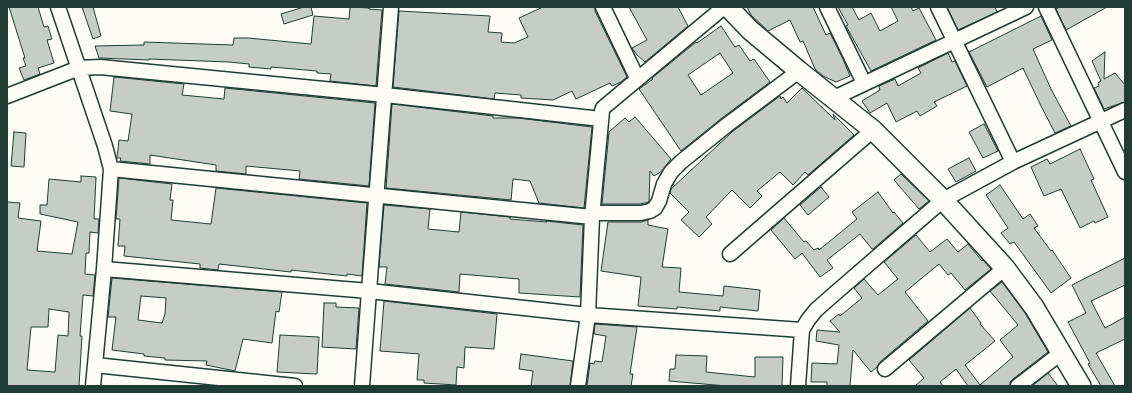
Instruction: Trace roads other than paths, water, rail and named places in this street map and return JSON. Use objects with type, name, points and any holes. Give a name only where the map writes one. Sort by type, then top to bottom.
[{"type":"street","points":[[58,7],[105,146],[111,169],[104,269],[93,386]]},
{"type":"street","points":[[362,386],[368,291],[377,195],[391,7]]},
{"type":"street","points":[[603,7],[637,78]]},
{"type":"street","points":[[578,386],[588,315],[593,215],[603,108],[637,78],[724,7]]},
{"type":"street","points":[[728,7],[750,30],[873,130],[943,200],[1006,268],[1034,307],[1081,386]]},
{"type":"street","points":[[827,7],[864,83]]},
{"type":"street","points":[[938,7],[1013,162]]},
{"type":"street","points":[[834,98],[1026,7]]},
{"type":"street","points":[[1046,7],[1125,172]]},
{"type":"street","points":[[7,96],[79,68],[100,67],[385,95],[601,119]]},
{"type":"street","points":[[111,169],[593,215],[642,213],[655,208],[659,201],[664,184],[671,172],[681,162],[726,125],[799,71]]},
{"type":"street","points":[[798,386],[802,330],[808,320],[816,310],[943,200],[1013,162],[1125,110]]},
{"type":"street","points":[[730,254],[873,130]]},
{"type":"street","points":[[885,369],[1006,268]]},
{"type":"street","points":[[104,269],[368,291],[588,315],[802,330]]},
{"type":"street","points":[[1018,386],[1061,353]]},
{"type":"street","points":[[95,365],[295,386]]}]
